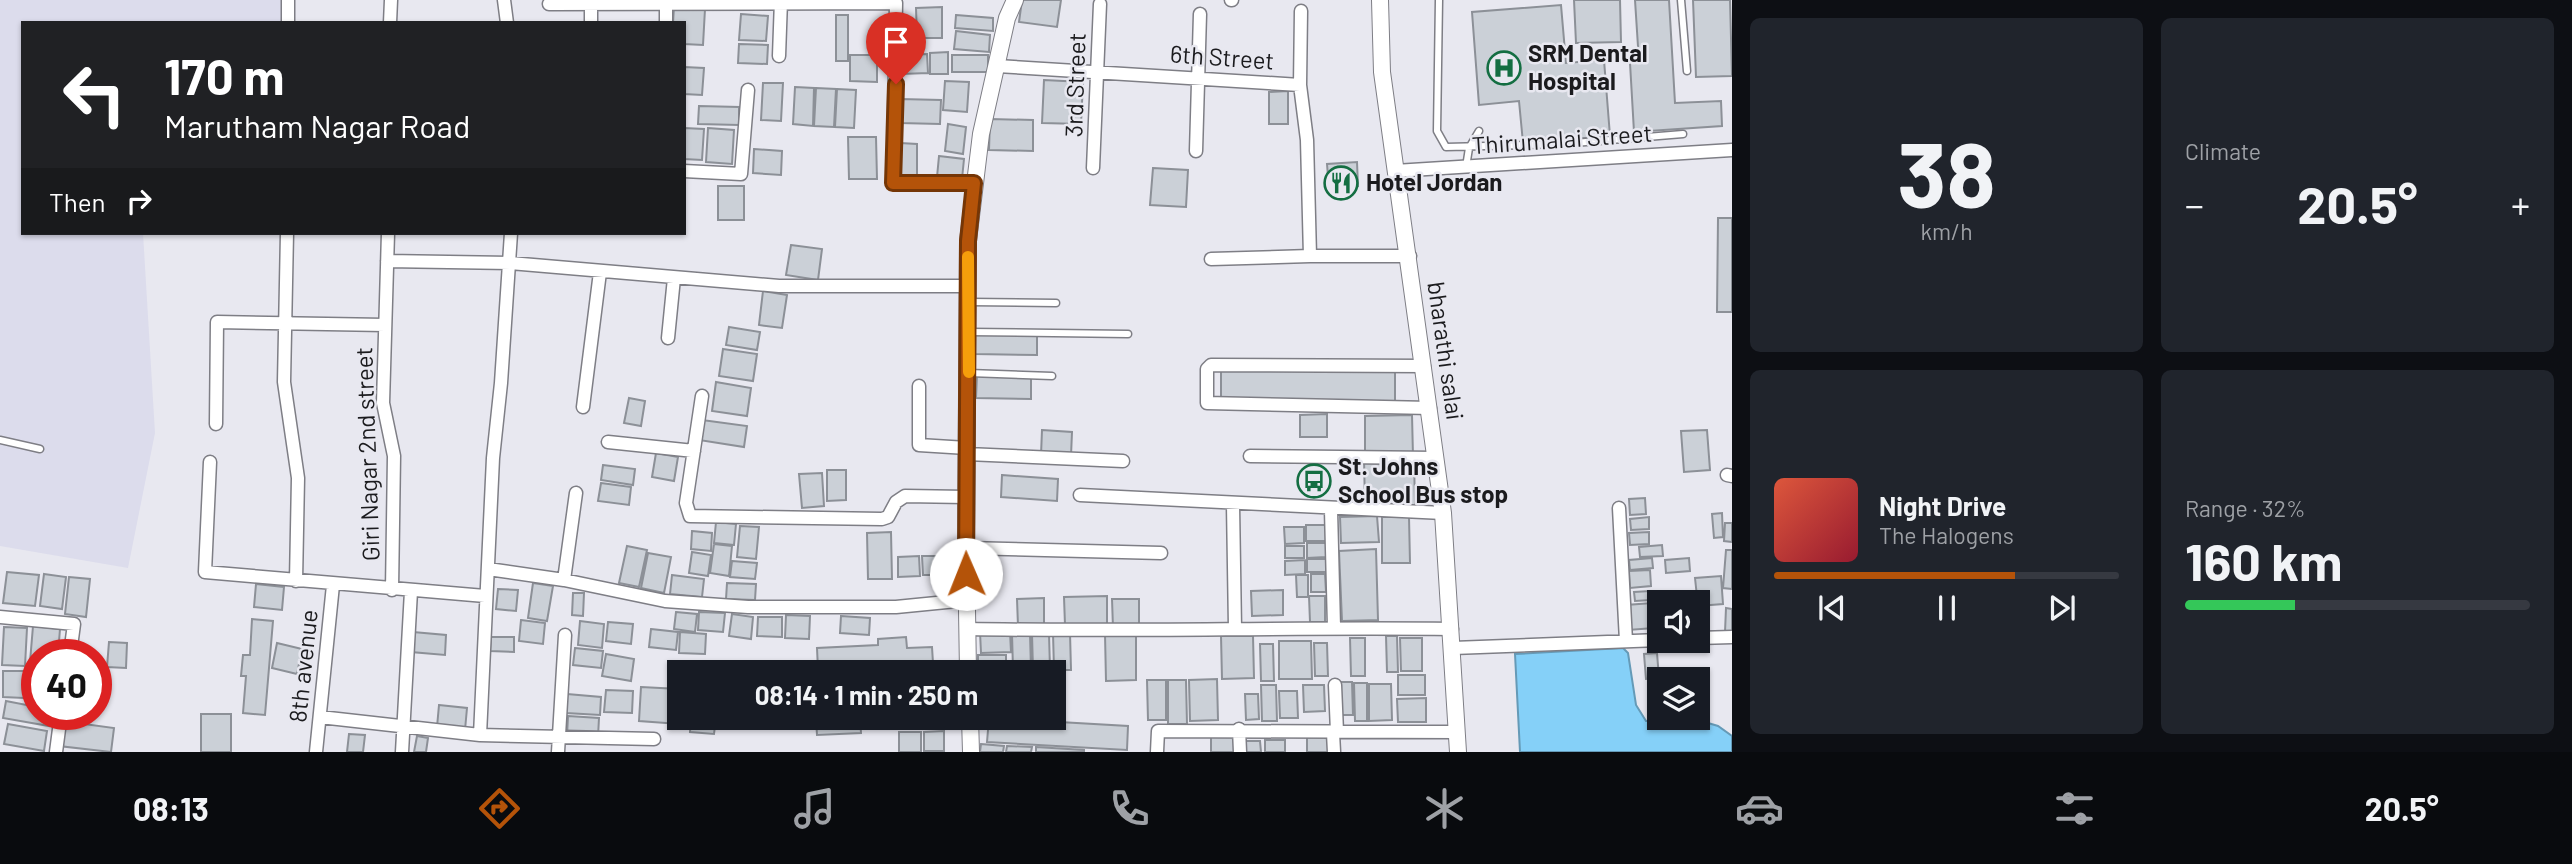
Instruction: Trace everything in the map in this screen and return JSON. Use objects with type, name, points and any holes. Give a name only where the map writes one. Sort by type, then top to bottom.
[{"type":"street","points":[[288,0],[288,21]]},
{"type":"street","points":[[390,21],[391,0]]},
{"type":"street","points":[[504,0],[507,21]]},
{"type":"street","points":[[968,660],[965,548],[969,294],[974,183],[981,134],[1007,18],[1015,0]]},
{"type":"street","name":"bharathi salai","points":[[1380,0],[1382,72],[1410,256],[1443,513],[1458,752]]},
{"type":"street","points":[[779,56],[781,2]]},
{"type":"street","points":[[550,4],[896,3],[893,183],[974,183]]},
{"type":"street","points":[[591,4],[591,21]]},
{"type":"street","points":[[666,4],[666,21]]},
{"type":"street","name":"3rd Street","points":[[1093,168],[1100,4]]},
{"type":"street","points":[[1300,85],[1301,11]]},
{"type":"street","points":[[1196,152],[1200,14]]},
{"type":"street","name":"6th Street","points":[[997,66],[1097,70],[1300,85],[1307,140],[1310,256]]},
{"type":"street","points":[[686,171],[741,174],[748,90]]},
{"type":"street","name":"Thirumalai Street","points":[[1395,171],[1732,150]]},
{"type":"street","points":[[287,235],[285,392],[298,478],[296,581]]},
{"type":"street","name":"Giri Nagar 2nd street","points":[[388,235],[383,403],[394,456],[392,590]]},
{"type":"street","points":[[480,735],[493,458],[510,263],[510,235]]},
{"type":"street","points":[[1211,259],[1410,256]]},
{"type":"street","points":[[387,261],[510,263],[779,286],[969,294]]},
{"type":"street","points":[[583,407],[600,272]]},
{"type":"street","points":[[668,338],[674,278]]},
{"type":"street","points":[[216,424],[216,323],[385,325]]},
{"type":"street","points":[[1424,366],[1211,365],[1207,369],[1207,403],[1430,408]]},
{"type":"street","points":[[919,386],[919,445],[967,451],[1123,461]]},
{"type":"street","points":[[702,396],[686,503],[690,516],[882,519],[888,517],[896,502],[905,496],[966,497]]},
{"type":"street","points":[[608,442],[694,451]]},
{"type":"street","points":[[1250,456],[1436,458]]},
{"type":"street","points":[[210,462],[205,572],[485,596]]},
{"type":"street","points":[[564,580],[576,493]]},
{"type":"street","points":[[1080,495],[1331,510],[1443,513]]},
{"type":"street","points":[[1233,505],[1235,628]]},
{"type":"street","points":[[1619,508],[1626,641]]},
{"type":"street","points":[[1331,510],[1335,627]]},
{"type":"street","points":[[965,548],[1161,553]]},
{"type":"street","points":[[488,569],[564,580],[665,601],[748,607],[897,607],[967,600]]},
{"type":"street","name":"8th avenue","points":[[316,752],[333,585]]},
{"type":"street","points":[[402,752],[411,591]]},
{"type":"street","points":[[0,617],[74,624],[72,639]]},
{"type":"street","points":[[967,629],[1128,632],[1335,627],[1452,629]]},
{"type":"street","points":[[558,752],[565,635]]},
{"type":"street","points":[[1710,638],[1732,637]]},
{"type":"street","points":[[1453,648],[1647,640]]},
{"type":"street","points":[[1334,752],[1335,685]]},
{"type":"street","points":[[320,717],[480,735],[654,739]]},
{"type":"street","points":[[1157,752],[1157,731],[1239,729],[1457,732]]},
{"type":"street","points":[[1239,729],[1240,752]]},
{"type":"street","points":[[56,752],[59,730]]},
{"type":"street","points":[[970,730],[971,752]]},
{"type":"lane","points":[[1439,0],[1437,131],[1446,147],[1469,148],[1683,134]]},
{"type":"lane","points":[[1681,0],[1687,71]]},
{"type":"lane","points":[[1466,167],[1469,148],[1479,131]]},
{"type":"lane","points":[[969,294],[1056,303]]},
{"type":"lane","points":[[969,332],[1128,334]]},
{"type":"lane","points":[[969,373],[1052,376]]},
{"type":"lane","points":[[0,440],[40,449]]},
{"type":"shaded area","points":[[0,0],[281,0],[281,21],[21,21],[21,235],[143,235],[155,433],[128,568],[0,546]]},
{"type":"water","points":[[1623,648],[1628,653],[1636,705],[1647,721],[1647,730],[1710,730],[1710,724],[1732,736],[1732,752],[1520,752],[1515,654]]},
{"type":"building","points":[[1022,0],[1061,0],[1057,27],[1019,22]]},
{"type":"building","points":[[1574,0],[1620,0],[1621,42],[1576,43]]},
{"type":"building","points":[[1635,0],[1669,0],[1675,103],[1721,101],[1722,126],[1634,132],[1630,63],[1639,62]]},
{"type":"building","points":[[1693,0],[1730,0],[1732,76],[1696,77]]},
{"type":"building","points":[[1561,5],[1566,63],[1604,60],[1610,136],[1523,143],[1519,101],[1479,105],[1472,12]]},
{"type":"building","points":[[674,7],[705,9],[703,45],[686,44],[686,21],[673,21]]},
{"type":"building","points":[[942,7],[942,38],[917,38],[916,8]]},
{"type":"building","points":[[741,14],[768,16],[766,41],[739,40]]},
{"type":"building","points":[[836,15],[848,15],[848,61],[836,61]]},
{"type":"building","points":[[956,15],[993,18],[993,31],[955,28]]},
{"type":"building","points":[[956,31],[990,35],[989,52],[954,49]]},
{"type":"building","points":[[739,44],[768,45],[767,64],[738,63]]},
{"type":"building","points":[[948,52],[948,74],[930,74],[930,53]]},
{"type":"building","points":[[927,54],[928,73],[901,74],[900,55]]},
{"type":"building","points":[[850,55],[877,55],[877,82],[850,81]]},
{"type":"building","points":[[952,55],[988,55],[988,72],[952,72]]},
{"type":"building","points":[[686,67],[704,68],[702,95],[686,94]]},
{"type":"building","points":[[1044,80],[1083,82],[1081,124],[1042,123]]},
{"type":"building","points":[[945,81],[969,82],[967,112],[943,110]]},
{"type":"building","points":[[763,83],[783,83],[781,121],[761,120]]},
{"type":"building","points":[[795,87],[814,88],[813,126],[793,124]]},
{"type":"building","points":[[816,88],[836,89],[834,127],[814,126]]},
{"type":"building","points":[[837,89],[856,90],[854,128],[835,127]]},
{"type":"building","points":[[1288,91],[1288,124],[1269,124],[1269,92]]},
{"type":"building","points":[[900,99],[941,100],[940,124],[900,123]]},
{"type":"building","points":[[699,106],[739,107],[739,125],[698,124]]},
{"type":"building","points":[[990,119],[1033,120],[1033,151],[989,150]]},
{"type":"building","points":[[948,124],[966,127],[963,154],[945,151]]},
{"type":"building","points":[[686,128],[704,129],[702,160],[686,159]]},
{"type":"building","points":[[708,128],[734,130],[732,164],[706,162]]},
{"type":"building","points":[[848,137],[876,137],[877,179],[849,179]]},
{"type":"building","points":[[900,143],[917,144],[917,176],[899,175]]},
{"type":"building","points":[[754,149],[782,151],[781,175],[753,173]]},
{"type":"building","points":[[939,156],[964,159],[962,179],[937,177]]},
{"type":"building","points":[[1357,162],[1358,186],[1329,189],[1327,164]]},
{"type":"building","points":[[1153,168],[1188,170],[1186,207],[1150,205]]},
{"type":"building","points":[[718,186],[744,186],[744,220],[718,220]]},
{"type":"building","points":[[1718,218],[1732,218],[1732,312],[1717,312]]},
{"type":"building","points":[[791,245],[822,249],[818,280],[786,275]]},
{"type":"building","points":[[763,291],[787,295],[782,328],[759,325]]},
{"type":"building","points":[[729,327],[760,332],[757,350],[726,345]]},
{"type":"building","points":[[975,334],[1037,335],[1037,355],[975,354]]},
{"type":"building","points":[[723,349],[757,354],[753,381],[719,376]]},
{"type":"building","points":[[1221,369],[1395,370],[1395,403],[1221,402]]},
{"type":"building","points":[[977,375],[1031,376],[1031,399],[976,398]]},
{"type":"building","points":[[716,382],[751,388],[747,416],[712,411]]},
{"type":"building","points":[[629,398],[645,401],[641,426],[624,423]]},
{"type":"building","points":[[1327,414],[1327,437],[1300,437],[1300,415]]},
{"type":"building","points":[[1412,415],[1413,456],[1365,457],[1365,416]]},
{"type":"building","points":[[702,420],[747,426],[744,447],[699,440]]},
{"type":"building","points":[[1042,430],[1072,432],[1071,456],[1041,455]]},
{"type":"building","points":[[1707,430],[1710,470],[1684,472],[1681,431]]},
{"type":"building","points":[[656,453],[678,457],[674,481],[652,477]]},
{"type":"building","points":[[1364,458],[1414,458],[1415,506],[1365,506]]},
{"type":"building","points":[[603,465],[635,469],[633,485],[601,480]]},
{"type":"building","points":[[827,470],[846,470],[846,500],[827,501]]},
{"type":"building","points":[[822,473],[824,506],[802,508],[799,474]]},
{"type":"building","points":[[1002,475],[1058,479],[1057,501],[1001,497]]},
{"type":"building","points":[[601,483],[631,487],[629,505],[598,501]]},
{"type":"building","points":[[1645,498],[1646,514],[1630,515],[1629,499]]},
{"type":"building","points":[[1722,513],[1723,537],[1714,538],[1712,514]]},
{"type":"building","points":[[1377,516],[1379,542],[1341,543],[1340,517]]},
{"type":"building","points":[[1382,517],[1409,517],[1410,563],[1382,563]]},
{"type":"building","points":[[1649,517],[1649,529],[1631,530],[1630,519]]},
{"type":"building","points":[[716,522],[736,524],[734,545],[714,543]]},
{"type":"building","points":[[1725,523],[1732,523],[1732,542],[1724,541]]},
{"type":"building","points":[[1306,525],[1327,525],[1327,541],[1306,541]]},
{"type":"building","points":[[740,526],[759,527],[756,559],[737,557]]},
{"type":"building","points":[[1284,527],[1304,527],[1304,543],[1285,544]]},
{"type":"building","points":[[692,531],[712,533],[711,551],[691,549]]},
{"type":"building","points":[[891,532],[892,579],[868,579],[867,533]]},
{"type":"building","points":[[1649,532],[1649,544],[1630,545],[1629,533]]},
{"type":"building","points":[[1307,543],[1326,543],[1326,557],[1307,558]]},
{"type":"building","points":[[714,544],[732,546],[729,576],[710,573]]},
{"type":"building","points":[[1662,545],[1663,556],[1640,557],[1639,547]]},
{"type":"building","points":[[627,546],[647,550],[639,587],[619,583]]},
{"type":"building","points":[[1285,546],[1304,546],[1304,558],[1285,558]]},
{"type":"building","points":[[1376,549],[1378,620],[1342,621],[1339,551]]},
{"type":"building","points":[[1726,550],[1732,550],[1732,589],[1723,588]]},
{"type":"building","points":[[692,552],[711,555],[708,576],[689,573]]},
{"type":"building","points":[[648,553],[671,557],[664,593],[641,588]]},
{"type":"building","points":[[919,556],[920,576],[898,577],[898,557]]},
{"type":"building","points":[[922,556],[944,556],[944,575],[923,575]]},
{"type":"building","points":[[1652,558],[1653,568],[1630,570],[1629,560]]},
{"type":"building","points":[[1689,558],[1690,571],[1666,573],[1665,560]]},
{"type":"building","points":[[1307,559],[1327,559],[1327,572],[1307,572]]},
{"type":"building","points":[[1305,560],[1305,574],[1285,575],[1285,561]]},
{"type":"building","points":[[732,561],[757,563],[755,579],[730,577]]},
{"type":"building","points":[[1650,570],[1651,586],[1630,588],[1629,571]]},
{"type":"building","points":[[7,572],[39,575],[35,606],[3,603]]},
{"type":"building","points":[[44,574],[66,577],[62,609],[40,606]]},
{"type":"building","points":[[1311,574],[1325,574],[1326,592],[1311,592]]},
{"type":"building","points":[[672,575],[704,579],[702,597],[670,594]]},
{"type":"building","points":[[1296,575],[1308,575],[1308,597],[1297,597]]},
{"type":"building","points":[[1721,576],[1723,604],[1710,605],[1710,590],[1696,590],[1695,578]]},
{"type":"building","points":[[69,577],[90,579],[86,617],[65,614]]},
{"type":"building","points":[[533,583],[553,586],[547,621],[528,618]]},
{"type":"building","points":[[727,583],[756,584],[755,600],[726,599]]},
{"type":"building","points":[[256,584],[284,587],[282,610],[254,607]]},
{"type":"building","points":[[498,589],[518,590],[516,611],[496,609]]},
{"type":"building","points":[[1283,590],[1283,615],[1252,616],[1251,591]]},
{"type":"building","points":[[1647,591],[1647,600],[1635,601],[1634,592]]},
{"type":"building","points":[[573,593],[584,593],[583,616],[572,615]]},
{"type":"building","points":[[1107,596],[1107,624],[1065,625],[1064,597]]},
{"type":"building","points":[[1309,596],[1325,596],[1325,622],[1310,622]]},
{"type":"building","points":[[1044,598],[1044,625],[1018,626],[1017,599]]},
{"type":"building","points":[[1112,599],[1139,599],[1139,628],[1113,628]]},
{"type":"building","points":[[1647,603],[1647,629],[1628,630],[1626,605]]},
{"type":"building","points":[[1726,608],[1732,609],[1732,632],[1725,632]]},
{"type":"building","points":[[676,612],[697,614],[695,632],[674,629]]},
{"type":"building","points":[[699,612],[725,613],[723,632],[698,630]]},
{"type":"building","points":[[732,614],[753,617],[751,639],[729,636]]},
{"type":"building","points":[[786,615],[810,616],[809,639],[785,638]]},
{"type":"building","points":[[841,616],[870,618],[869,635],[840,633]]},
{"type":"building","points":[[758,617],[782,617],[782,637],[757,636]]},
{"type":"building","points":[[252,619],[273,621],[265,715],[243,713],[246,676],[241,676],[243,655],[250,655]]},
{"type":"building","points":[[521,620],[545,623],[543,644],[519,641]]},
{"type":"building","points":[[580,621],[604,624],[602,648],[578,645]]},
{"type":"building","points":[[608,622],[633,624],[631,644],[606,641]]},
{"type":"building","points":[[33,626],[60,629],[59,639],[32,639]]},
{"type":"building","points":[[4,627],[27,628],[26,639],[21,639],[21,666],[2,665]]},
{"type":"building","points":[[651,629],[678,632],[676,650],[649,647]]},
{"type":"building","points":[[413,632],[446,635],[445,655],[411,652]]},
{"type":"building","points":[[680,632],[706,634],[705,654],[679,653]]},
{"type":"building","points":[[980,632],[1010,632],[1011,652],[981,653]]},
{"type":"building","points":[[1053,633],[1070,633],[1071,670],[1066,670],[1066,660],[1054,660]]},
{"type":"building","points":[[1012,634],[1030,634],[1031,660],[1013,660]]},
{"type":"building","points":[[1032,634],[1049,634],[1050,660],[1033,660]]},
{"type":"building","points":[[1105,634],[1136,634],[1136,680],[1106,681]]},
{"type":"building","points":[[1221,636],[1253,636],[1254,678],[1222,679]]},
{"type":"building","points":[[1386,636],[1397,636],[1398,672],[1387,672]]},
{"type":"building","points":[[491,637],[514,637],[514,652],[490,651]]},
{"type":"building","points":[[906,637],[907,648],[932,647],[933,660],[818,660],[817,648],[878,645],[878,639]]},
{"type":"building","points":[[1350,638],[1365,638],[1365,676],[1351,676]]},
{"type":"building","points":[[1400,638],[1422,638],[1422,671],[1401,671]]},
{"type":"building","points":[[1279,641],[1311,641],[1312,679],[1279,679]]},
{"type":"building","points":[[112,642],[127,643],[126,668],[112,667]]},
{"type":"building","points":[[277,643],[302,649],[297,674],[272,668]]},
{"type":"building","points":[[1314,643],[1327,643],[1328,676],[1315,676]]},
{"type":"building","points":[[1260,644],[1273,644],[1274,681],[1261,681]]},
{"type":"building","points":[[575,648],[603,651],[601,668],[573,665]]},
{"type":"building","points":[[1657,653],[1658,667],[1647,667],[1647,679],[1646,679],[1644,654]]},
{"type":"building","points":[[606,654],[634,659],[631,681],[602,676]]},
{"type":"building","points":[[978,655],[1006,655],[1006,660],[978,660]]},
{"type":"building","points":[[3,671],[21,671],[21,698],[3,697]]},
{"type":"building","points":[[1398,675],[1425,675],[1425,695],[1398,695]]},
{"type":"building","points":[[1217,679],[1218,720],[1190,721],[1189,680]]},
{"type":"building","points":[[1147,680],[1166,680],[1166,720],[1148,720]]},
{"type":"building","points":[[1168,680],[1186,680],[1187,724],[1168,724]]},
{"type":"building","points":[[1338,682],[1352,682],[1353,715],[1338,715]]},
{"type":"building","points":[[1354,683],[1367,683],[1367,721],[1355,721]]},
{"type":"building","points":[[1369,684],[1391,684],[1392,720],[1369,721]]},
{"type":"building","points":[[1261,685],[1276,685],[1277,721],[1262,721]]},
{"type":"building","points":[[1303,685],[1324,685],[1325,711],[1304,712]]},
{"type":"building","points":[[641,687],[667,688],[667,723],[639,721]]},
{"type":"building","points":[[606,690],[633,691],[632,713],[604,712]]},
{"type":"building","points":[[1279,691],[1297,691],[1298,718],[1280,718]]},
{"type":"building","points":[[567,694],[601,697],[600,715],[566,713]]},
{"type":"building","points":[[1245,694],[1258,694],[1259,719],[1246,720]]},
{"type":"building","points":[[1426,698],[1426,722],[1398,722],[1397,699]]},
{"type":"building","points":[[6,701],[21,704],[21,721],[3,718]]},
{"type":"building","points":[[439,705],[467,708],[465,730],[437,727]]},
{"type":"building","points":[[201,714],[231,714],[231,752],[201,752]]},
{"type":"building","points":[[568,716],[599,718],[598,737],[567,736]]},
{"type":"building","points":[[1066,722],[1128,726],[1127,750],[987,742],[988,730],[1066,730]]},
{"type":"building","points":[[8,724],[21,726],[21,730],[47,731],[44,751],[4,744]]},
{"type":"building","points":[[114,728],[111,752],[59,746],[61,730]]},
{"type":"building","points":[[690,730],[714,730],[714,734]]},
{"type":"building","points":[[817,730],[861,730],[861,733],[817,735]]},
{"type":"building","points":[[944,731],[944,751],[924,751],[924,732]]},
{"type":"building","points":[[899,732],[921,732],[921,752],[899,752]]},
{"type":"building","points":[[349,734],[365,735],[363,752],[347,752]]},
{"type":"building","points":[[417,736],[428,738],[426,752],[414,752]]},
{"type":"building","points":[[1307,736],[1328,736],[1328,752],[1307,752]]},
{"type":"building","points":[[1211,737],[1234,737],[1234,752],[1211,752]]},
{"type":"building","points":[[1265,740],[1285,740],[1285,752],[1265,752]]},
{"type":"building","points":[[1242,741],[1260,741],[1261,752],[1242,752]]},
{"type":"building","points":[[981,744],[1004,746],[1003,752],[980,752]]},
{"type":"building","points":[[1007,746],[1032,747],[1031,752],[1006,752]]},
{"type":"building","points":[[1036,747],[1084,750],[1084,752],[1036,752]]},
{"type":"slow traffic","points":[[968,257],[969,372]]},
{"type":"place","name":"SRM Dental Hospital","points":[[1504,68]]},
{"type":"place","name":"Hotel Jordan","points":[[1341,183]]},
{"type":"place","name":"St. Johns School Bus stop","points":[[1314,481]]},
{"type":"route","points":[[896,84],[893,183],[974,183],[968,241],[966,574]]}]
